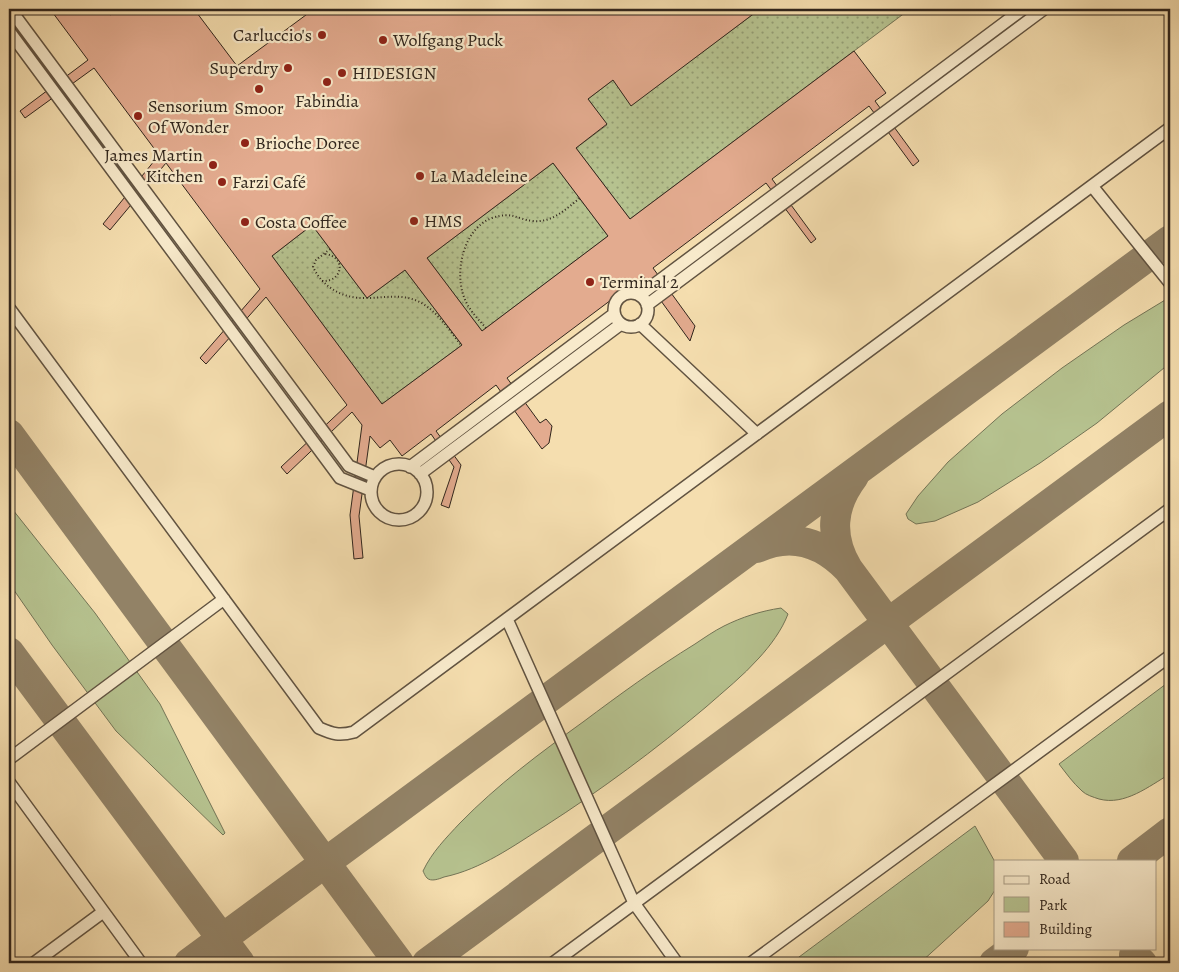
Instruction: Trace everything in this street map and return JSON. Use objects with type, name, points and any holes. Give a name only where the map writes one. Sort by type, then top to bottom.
[{"type":"lane","points":[[10,9],[350,466],[375,477]]},
{"type":"lane","points":[[640,295],[1023,9]]},
{"type":"lane","points":[[647,305],[1044,9]]},
{"type":"lane","points":[[9,31],[340,478],[370,490]]},
{"type":"lane","points":[[9,308],[319,728],[342,735],[354,732],[1170,128]]},
{"type":"lane","points":[[1092,186],[1170,283]]},
{"type":"lane","points":[[632,292],[640,295],[647,305],[648,314],[645,319],[640,324],[631,327],[621,324],[614,314],[614,305],[621,295],[632,292]]},
{"type":"lane","points":[[410,467],[614,314]]},
{"type":"lane","points":[[420,474],[621,324]]},
{"type":"lane","points":[[640,324],[757,434]]},
{"type":"lane","points":[[399,464],[410,467],[420,474],[426,483],[427,497],[424,504],[410,518],[397,521],[379,514],[372,503],[370,490],[375,477],[392,465],[399,464]]},
{"type":"lane","points":[[554,963],[1170,509]]},
{"type":"lane","points":[[9,759],[224,599]]},
{"type":"lane","points":[[507,619],[634,903],[677,963]]},
{"type":"lane","points":[[751,963],[1170,656]]},
{"type":"lane","points":[[9,782],[141,963]]},
{"type":"lane","points":[[34,963],[104,912]]},
{"type":"path","points":[[486,328],[464,299],[460,274],[462,257],[478,227],[488,220],[506,215],[535,221],[547,220],[558,216],[580,198]]},
{"type":"path","points":[[330,249],[316,260],[314,267],[321,280],[335,291],[351,297],[398,296],[416,300],[435,313],[461,345]]},
{"type":"path","points":[[321,280],[329,280],[335,277],[340,268],[334,256],[323,254]]},
{"type":"green space","points":[[760,9],[910,9],[630,219],[576,148],[607,125],[588,99],[613,80],[631,105]]},
{"type":"green space","points":[[553,163],[608,236],[482,331],[427,258]]},
{"type":"green space","points":[[312,225],[367,298],[405,270],[462,345],[382,404],[272,256]]},
{"type":"green space","points":[[1170,297],[1170,363],[1097,423],[1040,463],[978,502],[935,521],[916,524],[908,519],[906,514],[918,496],[948,462],[1002,414],[1062,368],[1124,325]]},
{"type":"green space","points":[[9,505],[95,613],[160,704],[225,833],[223,835],[116,731],[9,583]]},
{"type":"green space","points":[[781,608],[788,614],[775,638],[759,658],[706,707],[667,739],[607,784],[497,856],[484,863],[435,880],[426,877],[423,871],[435,851],[450,834],[474,809],[535,758],[638,682],[713,632],[745,617]]},
{"type":"green space","points":[[1170,681],[1170,774],[1136,794],[1118,800],[1099,799],[1084,792],[1059,764]]},
{"type":"green space","points":[[975,826],[994,860],[994,892],[988,901],[920,963],[791,963]]},
{"type":"building","name":"Terminal 2","points":[[50,9],[105,9],[110,15],[119,9],[194,9],[237,66],[314,9],[760,9],[631,106],[613,80],[588,99],[607,124],[576,148],[630,219],[854,51],[886,93],[875,101],[919,161],[913,166],[869,106],[772,179],[816,239],[811,243],[766,183],[653,268],[695,326],[690,341],[643,276],[507,378],[540,423],[546,419],[552,426],[549,443],[542,449],[496,385],[436,431],[461,465],[449,508],[441,505],[454,467],[431,434],[402,456],[390,440],[380,448],[370,436],[359,516],[363,558],[354,559],[350,515],[362,425],[352,412],[287,474],[281,467],[347,405],[266,297],[206,364],[200,358],[260,289],[166,163],[110,230],[103,224],[159,155],[94,68],[25,118],[20,111],[88,60]],"holes":[[[553,163],[608,236],[482,331],[427,258]],[[312,225],[367,298],[405,270],[462,345],[382,404],[272,256]]]},
{"type":"taxiway","points":[[189,963],[1170,240]]},
{"type":"taxiway","points":[[427,963],[1170,415]]},
{"type":"taxiway","points":[[9,434],[399,963]]},
{"type":"taxiway","points":[[757,548],[782,541],[806,543],[828,552],[848,569],[838,545],[835,522],[841,499],[846,487],[854,476]]},
{"type":"taxiway","points":[[848,569],[1063,860]]},
{"type":"taxiway","points":[[9,652],[240,963]]},
{"type":"taxiway","points":[[1133,860],[1170,832]]},
{"type":"taxiway","points":[[994,963],[1011,950]]},
{"type":"taxiway","points":[[1139,963],[1134,955],[1142,963]]},
{"type":"place","name":"Carluccio's","points":[[322,35]]},
{"type":"place","name":"Wolfgang Puck","points":[[383,40]]},
{"type":"place","name":"Superdry","points":[[288,68]]},
{"type":"place","name":"HIDESIGN","points":[[342,73]]},
{"type":"place","name":"Fabindia","points":[[327,82]]},
{"type":"place","name":"Smoor","points":[[259,89]]},
{"type":"place","name":"Sensorium Of Wonder","points":[[138,116]]},
{"type":"place","name":"Brioche Doree","points":[[245,143]]},
{"type":"place","name":"James Martin Kitchen","points":[[213,165]]},
{"type":"place","name":"La Madeleine","points":[[420,176]]},
{"type":"place","name":"Farzi Café","points":[[222,182]]},
{"type":"place","name":"HMS","points":[[414,221]]},
{"type":"place","name":"Costa Coffee","points":[[245,222]]},
{"type":"place","name":"Terminal 2","points":[[590,282]]}]
